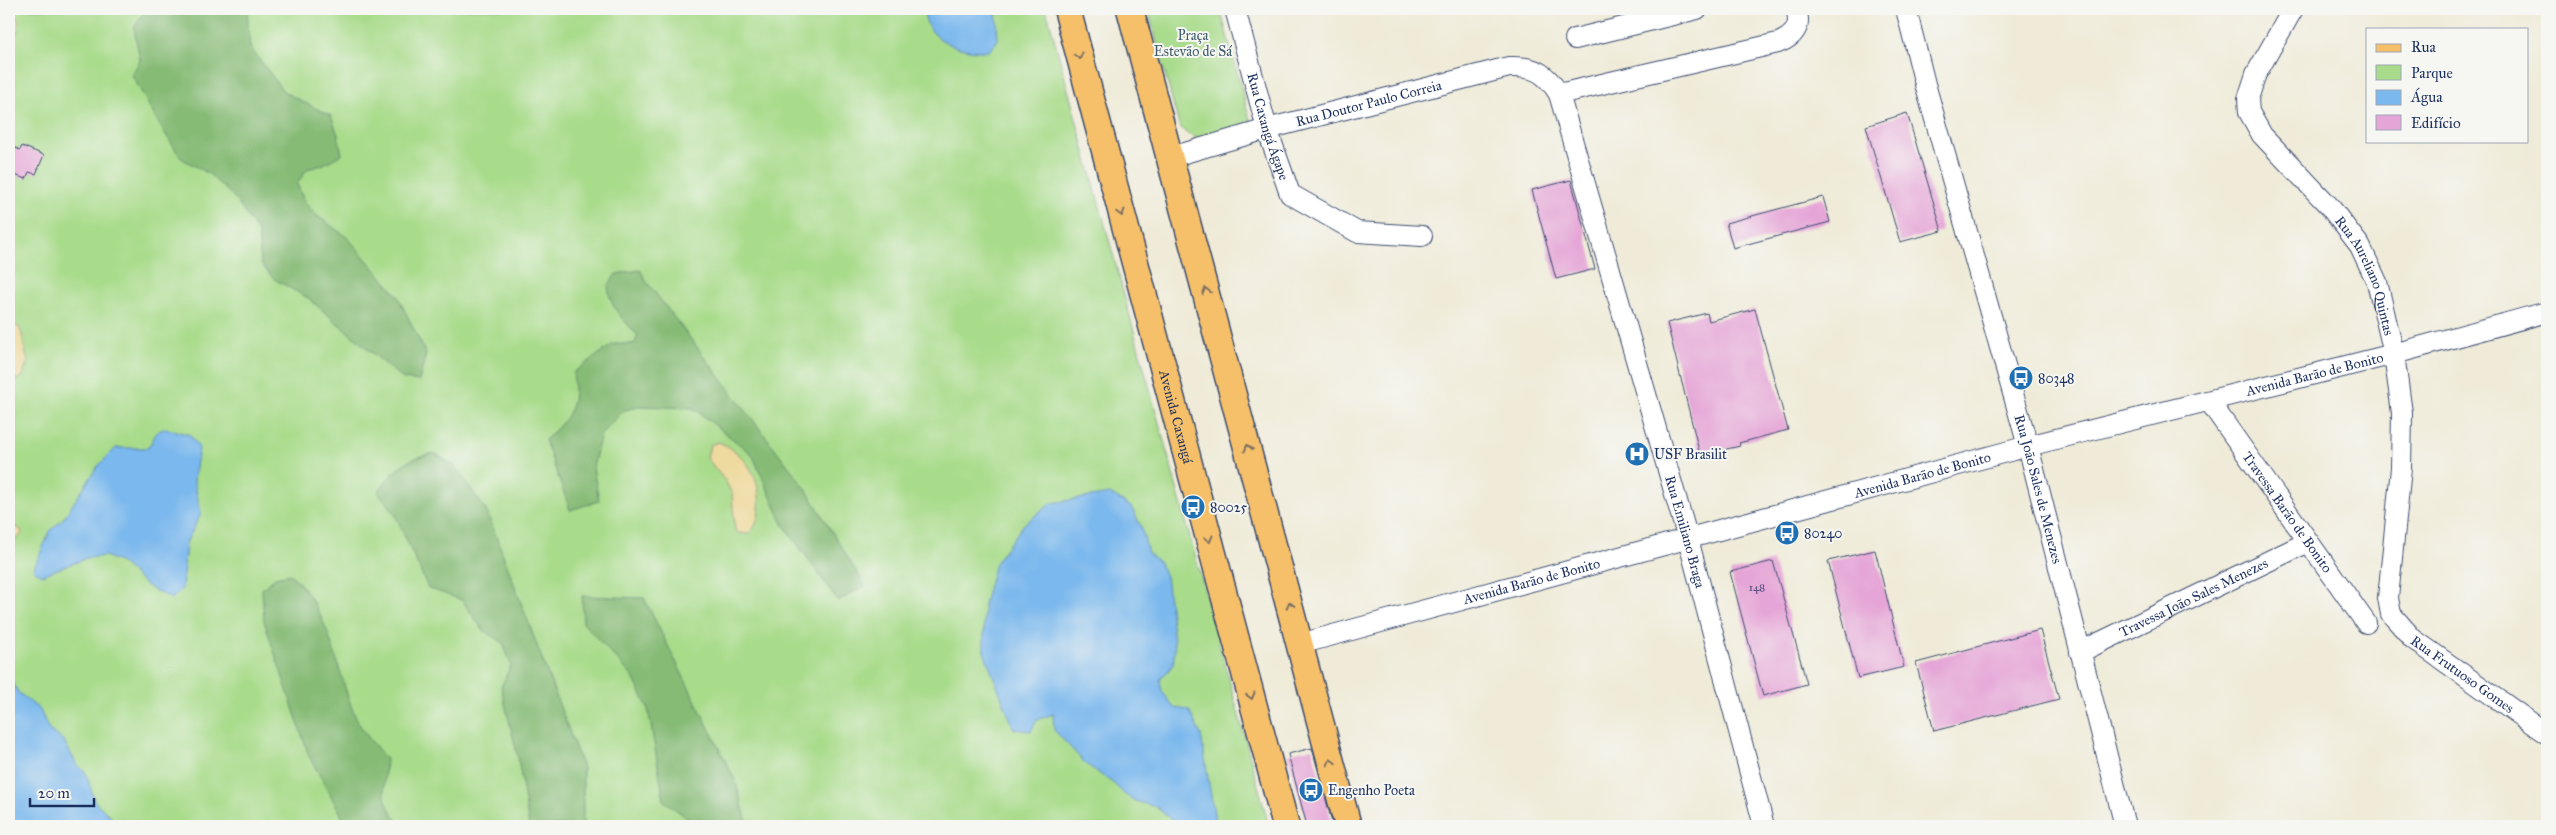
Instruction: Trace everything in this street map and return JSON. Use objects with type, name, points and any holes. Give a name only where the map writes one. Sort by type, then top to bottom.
[{"type":"main road","name":"Avenida Caxangá","points":[[1067,9],[1286,826]]},
{"type":"main road","points":[[1130,9],[1348,826]]},
{"type":"street","name":"Rua Caxangá Ágape","points":[[1235,9],[1267,129],[1290,194],[1357,232],[1422,236]]},
{"type":"street","points":[[1576,39],[1697,9]]},
{"type":"street","points":[[1559,94],[1778,43],[1788,39],[1796,30],[1798,19],[1796,9]]},
{"type":"street","name":"Rua João Sales de Menezes","points":[[1906,9],[1927,93],[2028,446],[2125,826]]},
{"type":"street","name":"Rua Aureliano Quintas","points":[[2292,9],[2256,74],[2248,99],[2249,112],[2262,135],[2330,207],[2360,246],[2377,282],[2394,354],[2402,413],[2401,468],[2388,605]]},
{"type":"street","name":"Rua Doutor Paulo Correia","points":[[1170,158],[1267,129],[1509,67],[1520,67],[1540,73],[1550,79],[1559,94]]},
{"type":"street","name":"Rua Emiliano Braga","points":[[1559,94],[1688,539],[1764,826]]},
{"type":"street","name":"Avenida Barão de Bonito","points":[[1300,644],[2028,446],[2394,354],[2547,312]]},
{"type":"street","name":"Travessa Barão de Bonito","points":[[2209,401],[2366,623]]},
{"type":"street","name":"Travessa João Sales Menezes","points":[[2080,652],[2308,542]]},
{"type":"street","name":"Rua Frutuoso Gomes","points":[[2388,605],[2396,623],[2413,639],[2547,734]]},
{"type":"green space","points":[[9,9],[1046,9],[1269,826],[9,826]]},
{"type":"green space","points":[[146,9],[247,9],[250,47],[284,92],[331,116],[342,154],[322,165],[307,169],[297,184],[304,201],[316,215],[348,238],[397,295],[426,354],[419,381],[403,379],[308,298],[274,279],[261,264],[258,232],[233,196],[209,174],[181,158],[159,124],[132,75],[140,60],[134,28]]},
{"type":"green space","name":"Praça Estevão de Sá","points":[[1148,9],[1220,9],[1251,124],[1211,137],[1201,138],[1192,136],[1184,131],[1178,122]]},
{"type":"green space","points":[[640,270],[646,281],[806,489],[865,586],[838,601],[783,524],[752,454],[693,408],[638,406],[623,411],[601,434],[593,467],[599,501],[570,510],[545,440],[560,425],[570,411],[574,395],[573,373],[613,344],[634,344],[638,336],[615,308],[608,286],[616,274]]},
{"type":"green space","points":[[434,453],[455,466],[487,512],[583,768],[583,826],[529,826],[518,758],[501,687],[511,665],[503,643],[483,630],[462,600],[428,588],[394,512],[378,492],[402,466],[415,458]]},
{"type":"green space","points":[[290,574],[314,604],[323,622],[348,698],[358,722],[386,759],[384,788],[386,802],[402,826],[344,826],[341,814],[309,756],[264,621],[262,589],[275,577]]},
{"type":"green space","points":[[582,596],[644,598],[735,780],[748,826],[699,826],[664,801],[648,708],[633,677],[583,623]]},
{"type":"sand","points":[[9,10],[13,12],[19,24],[15,35],[9,38]]},
{"type":"sand","points":[[9,325],[18,326],[28,360],[23,376],[16,380],[9,375],[11,359],[9,356]]},
{"type":"sand","points":[[718,442],[745,460],[755,478],[758,489],[759,513],[754,527],[747,534],[738,533],[735,530],[732,494],[726,482],[707,458],[710,445]]},
{"type":"sand","points":[[16,527],[21,530],[22,534],[10,544],[9,548],[9,528]]},
{"type":"water","points":[[924,9],[996,9],[998,40],[989,51],[968,50],[947,43],[931,29],[926,20]]},
{"type":"water","points":[[165,428],[190,435],[199,448],[194,480],[201,514],[186,543],[182,589],[172,599],[148,587],[121,563],[105,556],[87,558],[42,575],[33,570],[50,531],[63,519],[98,466],[116,448],[148,448],[157,432]]},
{"type":"water","points":[[1110,494],[1131,507],[1141,526],[1148,553],[1158,561],[1166,576],[1175,648],[1173,665],[1160,680],[1162,691],[1174,708],[1189,710],[1201,735],[1216,826],[1179,826],[1156,807],[1135,801],[1124,794],[1114,784],[1086,764],[1054,730],[1053,714],[1037,720],[1031,731],[1014,729],[984,652],[984,604],[995,563],[1024,524],[1052,503]]},
{"type":"water","points":[[9,676],[18,692],[40,710],[49,730],[64,741],[77,765],[86,773],[95,802],[121,826],[9,826]]},
{"type":"building","points":[[1907,113],[1942,231],[1900,242],[1866,126]]},
{"type":"building","points":[[9,145],[20,150],[22,146],[44,155],[36,174],[29,172],[26,179],[9,173]]},
{"type":"building","points":[[1571,180],[1595,269],[1556,279],[1532,190]]},
{"type":"building","points":[[1823,197],[1830,222],[1733,248],[1726,223]]},
{"type":"building","points":[[1755,309],[1788,430],[1739,443],[1740,446],[1700,455],[1667,323],[1707,313],[1709,321]]},
{"type":"building","points":[[1875,550],[1904,667],[1858,678],[1828,561]]},
{"type":"building","points":[[1773,561],[1807,684],[1763,696],[1730,572]]},
{"type":"building","points":[[2040,630],[2059,699],[1934,731],[1916,663]]},
{"type":"building","name":"Engenho Poeta","points":[[1312,748],[1333,826],[1307,826],[1288,754]]},
{"type":"place","name":"80348","points":[[2021,378]]},
{"type":"place","name":"USF Brasilit","points":[[1637,454]]},
{"type":"place","name":"80025","points":[[1193,507]]},
{"type":"place","name":"80240","points":[[1787,533]]},
{"type":"place","name":"Engenho Poeta","points":[[1311,790]]}]
